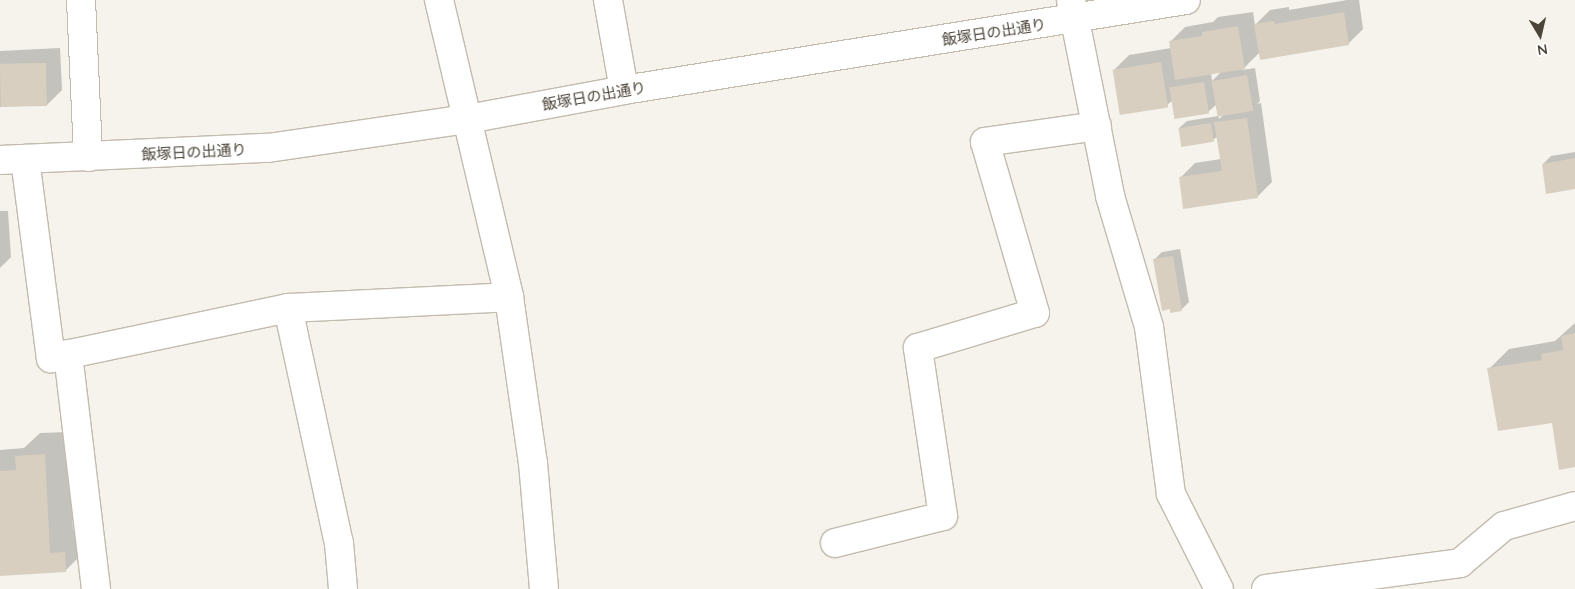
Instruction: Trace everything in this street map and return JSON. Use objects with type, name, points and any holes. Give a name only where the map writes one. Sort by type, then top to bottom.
[{"type":"street","points":[[80,0],[88,157]]},
{"type":"street","points":[[439,0],[509,297],[533,462],[544,589]]},
{"type":"street","points":[[608,0],[624,90]]},
{"type":"street","name":"飯塚日の出通り","points":[[12,160],[268,148],[468,119],[1073,10],[1186,0]]},
{"type":"street","points":[[1073,10],[1110,196],[1149,327],[1171,494],[1219,589]]},
{"type":"street","points":[[835,543],[943,516],[918,348],[1035,313],[985,142],[1097,126]]},
{"type":"street","points":[[12,160],[51,358],[288,308],[509,297]]},
{"type":"street","points":[[288,308],[339,543],[343,589]]},
{"type":"street","points":[[68,354],[96,589]]},
{"type":"street","points":[[1266,589],[1460,563],[1504,526],[1575,506]]},
{"type":"building","points":[[1344,12],[1349,45],[1260,60],[1254,24],[1274,21],[1275,24]]},
{"type":"building","points":[[1238,26],[1245,69],[1175,80],[1169,41],[1202,36],[1202,32]]},
{"type":"building","points":[[1161,62],[1168,107],[1120,115],[1113,70]]},
{"type":"building","points":[[46,63],[47,106],[1,107],[0,64]]},
{"type":"building","points":[[1247,75],[1253,110],[1218,117],[1212,81]]},
{"type":"building","points":[[1204,82],[1209,114],[1174,119],[1169,87]]},
{"type":"building","points":[[1247,118],[1258,198],[1183,209],[1179,177],[1222,171],[1214,122]]},
{"type":"building","points":[[1211,123],[1214,142],[1181,147],[1178,128]]},
{"type":"building","points":[[1575,158],[1575,189],[1546,194],[1542,164]]},
{"type":"building","points":[[1173,256],[1182,311],[1170,313],[1170,309],[1162,311],[1153,259]]},
{"type":"building","points":[[1575,333],[1575,467],[1559,470],[1552,423],[1498,431],[1487,368],[1542,360],[1541,354],[1563,350],[1561,336]]},
{"type":"building","points":[[45,454],[50,553],[65,552],[66,572],[0,576],[0,471],[16,470],[15,456]]}]
